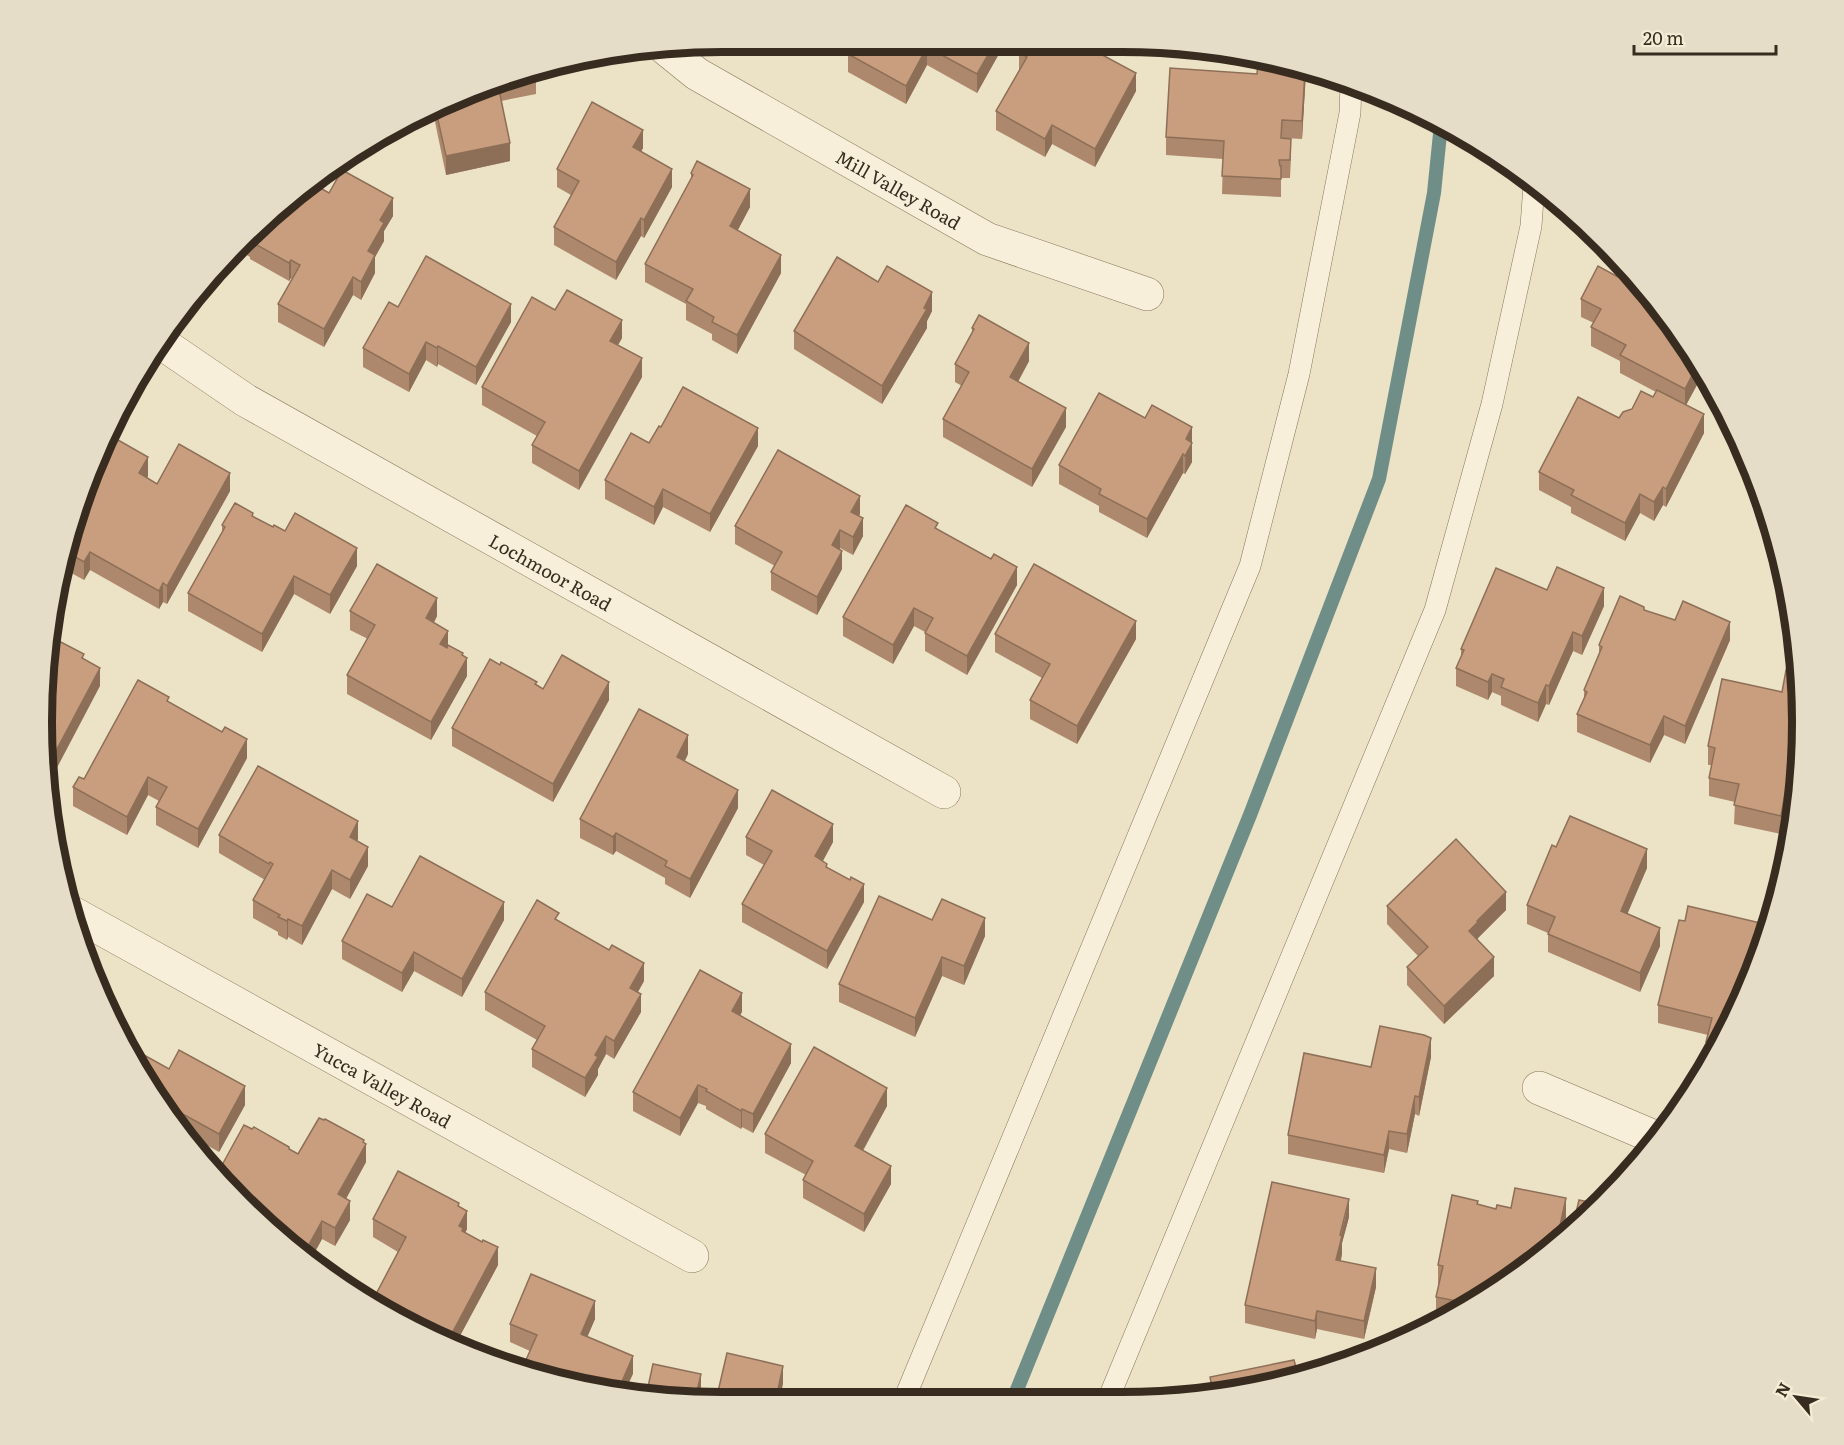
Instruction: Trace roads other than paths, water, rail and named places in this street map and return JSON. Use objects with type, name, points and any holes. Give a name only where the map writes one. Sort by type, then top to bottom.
[{"type":"street","name":"Mill Valley Road","points":[[673,55],[697,74],[987,239],[1147,294]]},
{"type":"street","name":"Lochmoor Road","points":[[167,347],[245,400],[944,792]]},
{"type":"street","name":"Yucca Valley Road","points":[[82,918],[692,1256]]},
{"type":"street","points":[[1539,1088],[1649,1135]]},
{"type":"lane","points":[[907,1392],[1250,566],[1299,374],[1350,113],[1351,93]]},
{"type":"lane","points":[[1111,1392],[1435,610],[1492,404],[1531,226],[1533,195]]},
{"type":"waterway","points":[[1016,1392],[1250,815],[1379,479],[1434,193],[1440,134]]}]
